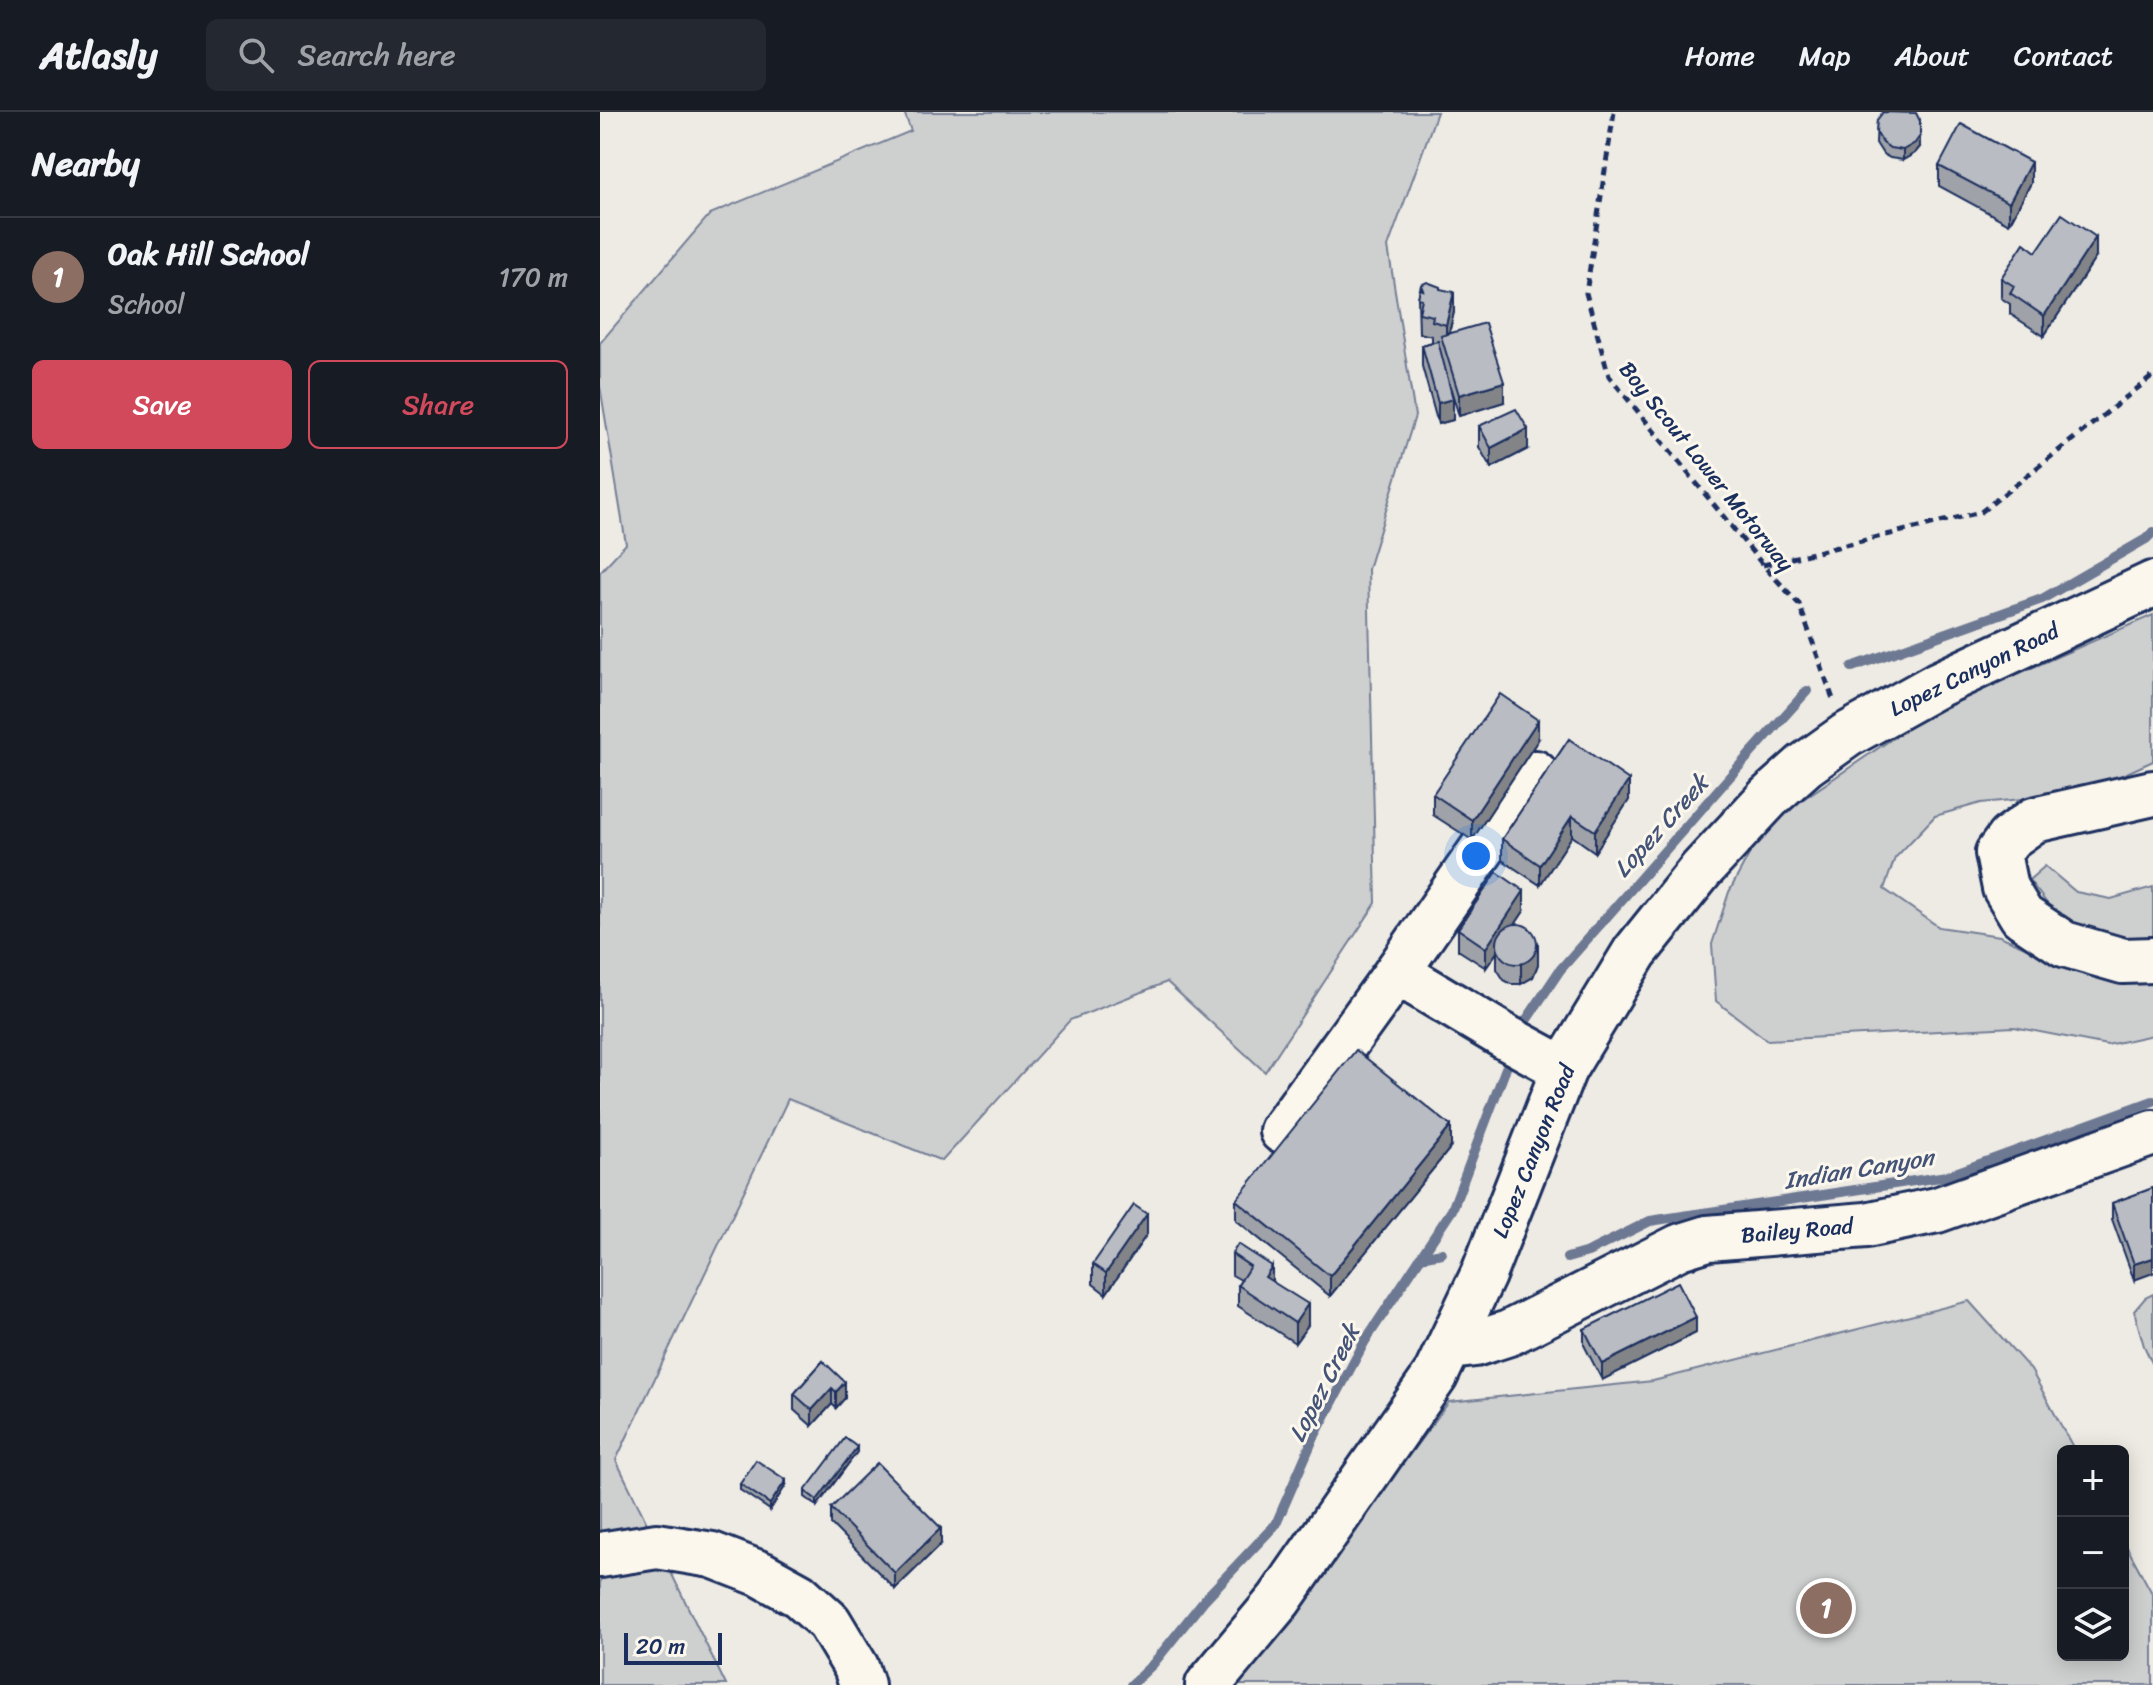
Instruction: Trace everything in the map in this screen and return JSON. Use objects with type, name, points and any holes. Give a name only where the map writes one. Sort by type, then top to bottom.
[{"type":"street","name":"Lopez Canyon Road","points":[[1208,1685],[1279,1600],[1418,1402],[1450,1347],[1483,1275],[1564,1069],[1635,952],[1701,870],[1769,797],[1805,765],[1847,735],[1937,685],[2153,584]]},
{"type":"street","points":[[1282,1131],[1535,773]]},
{"type":"street","points":[[2153,793],[2034,820],[2009,838],[1998,853],[2005,888],[2022,916],[2064,944],[2123,961],[2153,960]]},
{"type":"street","points":[[1397,972],[1564,1069]]},
{"type":"street","name":"Bailey Road","points":[[1450,1347],[1485,1342],[1509,1333],[1679,1247],[1708,1238],[1866,1225],[1937,1210],[2153,1133]]},
{"type":"street","points":[[600,1555],[657,1546],[712,1555],[761,1574],[799,1595],[829,1622],[856,1667],[862,1685]]},
{"type":"path","name":"Boy Scout Lower Motorway","points":[[1614,112],[1586,293],[1609,376],[1763,565],[1799,604],[1847,735]]},
{"type":"path","points":[[1763,565],[1981,512],[2153,376]]},
{"type":"shaded area","points":[[904,112],[1437,112],[1388,247],[1415,416],[1368,569],[1376,903],[1265,1072],[1167,982],[1070,1020],[942,1161],[788,1099],[616,1460],[726,1685],[600,1685],[600,572],[626,544],[600,386],[600,343],[710,214],[911,131]]},
{"type":"shaded area","points":[[2153,615],[2153,761],[2083,793],[1981,803],[1935,816],[1895,858],[1884,889],[1939,927],[2000,936],[2065,965],[2153,980],[2153,1035],[2107,1045],[2014,1027],[1767,1040],[1716,1001],[1712,944],[1729,892],[1765,825],[1933,711]]},
{"type":"shaded area","points":[[2045,866],[2076,892],[2111,899],[2153,887],[2153,938],[2133,941],[2095,936],[2053,911],[2029,880]]},
{"type":"shaded area","points":[[2153,1294],[2153,1365],[2134,1311]]},
{"type":"shaded area","points":[[1969,1301],[2031,1370],[2072,1445],[2057,1445],[2057,1661],[2129,1661],[2129,1551],[2153,1595],[2153,1685],[1231,1685],[1306,1593],[1449,1402],[1653,1381]]},
{"type":"building","points":[[1883,112],[1916,113],[1920,121],[1920,136],[1915,143],[1903,150],[1890,148],[1883,143],[1876,132],[1877,120]]},
{"type":"building","points":[[1961,124],[2031,162],[2009,203],[1939,166]]},
{"type":"building","points":[[2062,214],[2096,237],[2044,316],[2010,293],[2014,286],[2001,278],[2024,243],[2036,252]]},
{"type":"building","points":[[1427,282],[1454,292],[1446,325],[1432,321],[1433,316],[1419,313],[1421,285]]},
{"type":"building","points":[[1485,323],[1504,382],[1459,395],[1441,336]]},
{"type":"building","points":[[1438,341],[1453,399],[1438,403],[1422,345]]},
{"type":"building","points":[[1516,409],[1528,429],[1491,448],[1479,426]]},
{"type":"building","points":[[1500,694],[1538,720],[1472,820],[1433,794]]},
{"type":"building","points":[[1569,739],[1629,780],[1595,831],[1572,816],[1540,865],[1502,839]]},
{"type":"building","points":[[1497,872],[1524,891],[1486,948],[1458,929]]},
{"type":"building","points":[[1517,924],[1531,930],[1537,944],[1531,958],[1517,964],[1503,958],[1497,944],[1503,930]]},
{"type":"building","points":[[1356,1050],[1451,1126],[1330,1276],[1236,1200]]},
{"type":"building","points":[[2153,1188],[2153,1258],[2134,1264],[2112,1203]]},
{"type":"building","points":[[1134,1205],[1147,1214],[1106,1273],[1093,1264]]},
{"type":"building","points":[[1238,1244],[1272,1266],[1265,1277],[1308,1304],[1295,1323],[1238,1285],[1250,1266],[1232,1254]]},
{"type":"building","points":[[1678,1282],[1696,1317],[1602,1364],[1584,1329]]},
{"type":"building","points":[[823,1361],[845,1382],[836,1392],[832,1388],[812,1410],[794,1394]]},
{"type":"building","points":[[845,1438],[857,1447],[817,1500],[805,1491]]},
{"type":"building","points":[[756,1460],[786,1480],[770,1504],[740,1484]]},
{"type":"building","points":[[877,1463],[941,1528],[895,1573],[831,1508]]},
{"type":"waterway","name":"Lopez Creek","points":[[1852,667],[2042,599],[2153,532]]},
{"type":"waterway","name":"Lopez Creek","points":[[1521,1028],[1560,970],[1807,691]]},
{"type":"waterway","name":"Lopez Creek","points":[[1131,1685],[1153,1664],[1205,1599],[1276,1524],[1313,1439],[1365,1341],[1452,1210],[1506,1068]]},
{"type":"waterway","name":"Indian Canyon","points":[[1567,1258],[1588,1252],[1650,1221],[1947,1176],[2153,1101]]},
{"type":"waterway","name":"Indian Canyon","points":[[1420,1257],[1442,1253]]},
{"type":"place","name":"Oak Hill School","points":[[1826,1608]]}]
